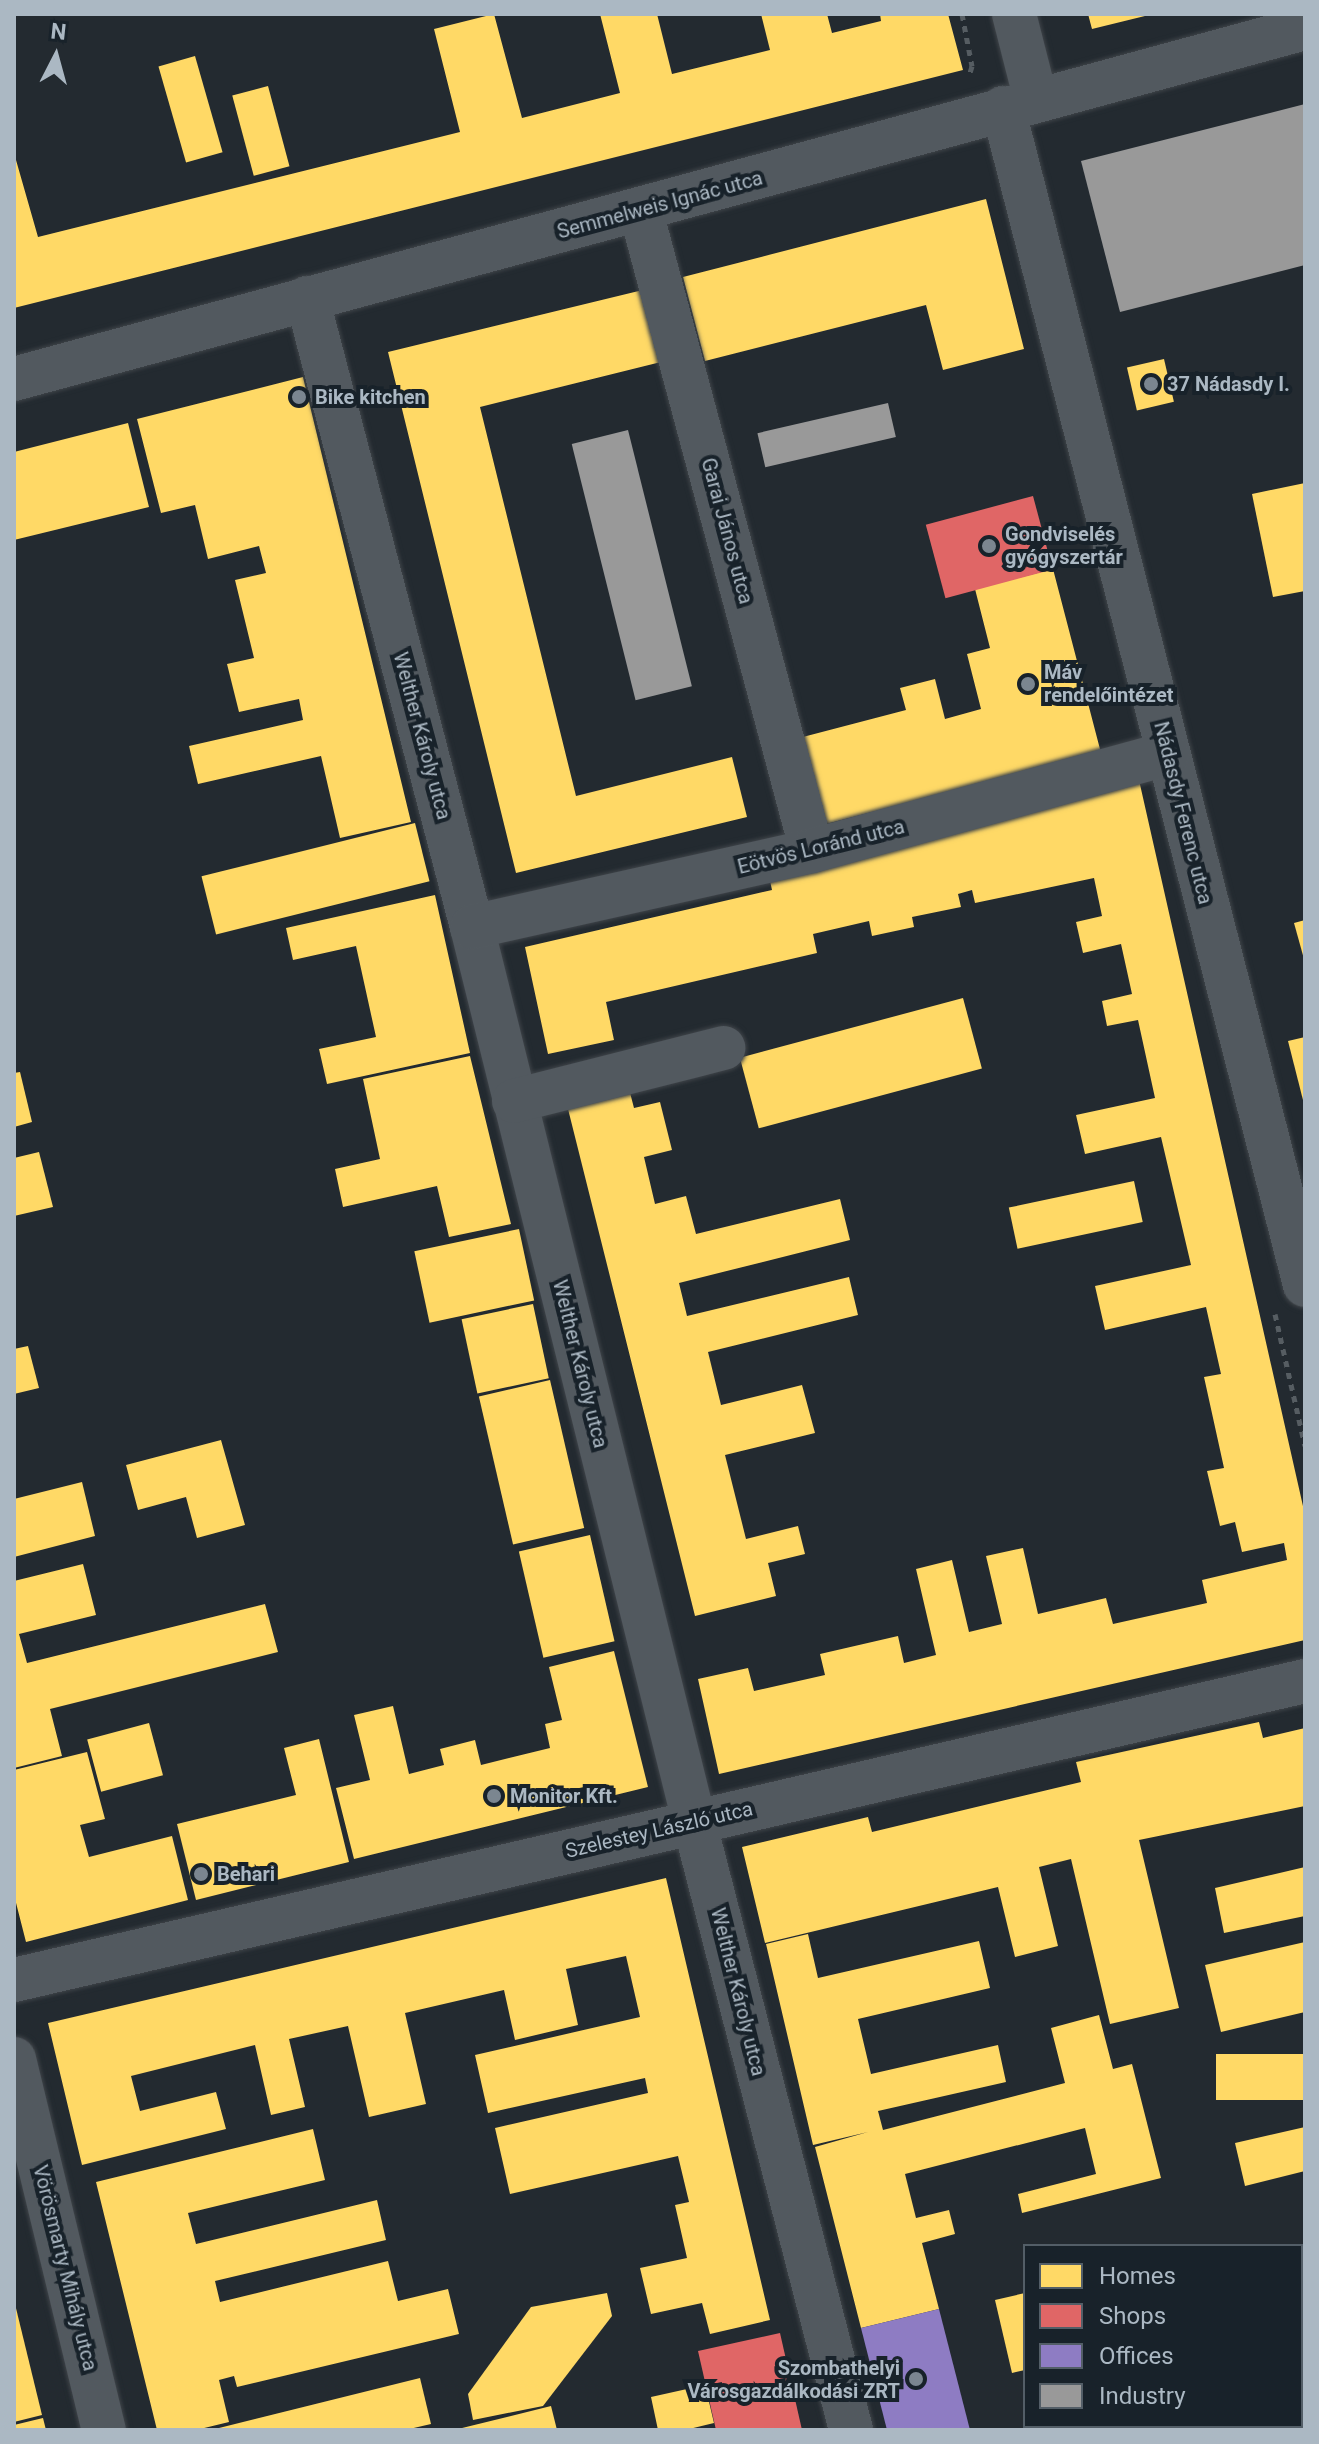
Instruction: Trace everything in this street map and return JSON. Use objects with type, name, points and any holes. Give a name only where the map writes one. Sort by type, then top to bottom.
[{"type":"street","name":"Nádasdy Ferenc utca","points":[[1014,14],[1019,104],[1167,754],[1304,1277]]},
{"type":"street","name":"Semmelweis Ignác utca","points":[[14,379],[307,298],[641,212],[1019,104],[1305,28]]},
{"type":"street","name":"Garai János utca","points":[[641,212],[812,851]]},
{"type":"street","name":"Welther Károly utca","points":[[307,298],[472,927],[694,1821],[851,2430]]},
{"type":"street","name":"Eötvös Loránd utca","points":[[472,927],[812,851],[1167,754]]},
{"type":"street","points":[[514,1101],[723,1048]]},
{"type":"street","name":"Szelestey László utca","points":[[14,1980],[1305,1681]]},
{"type":"street","name":"Vörösmarty Mihály utca","points":[[14,2059],[104,2430]]},
{"type":"building: Homes","points":[[494,14],[522,118],[620,93],[600,14],[657,14],[672,74],[770,50],[761,14],[827,14],[832,33],[881,21],[880,14],[948,14],[963,70],[14,308],[14,153],[38,237],[460,132],[434,29]]},
{"type":"building: Homes","points":[[1088,14],[1149,14],[1149,15],[1092,29]]},
{"type":"building: Homes","points":[[195,56],[223,152],[186,163],[158,66]]},
{"type":"building: Homes","points":[[268,86],[289,166],[254,176],[232,96]]},
{"type":"building: Homes","points":[[986,199],[1024,349],[943,370],[926,305],[705,361],[683,277]]},
{"type":"building: Homes","points":[[651,288],[669,360],[480,407],[576,796],[732,757],[747,817],[516,873],[388,352]]},
{"type":"building: Homes","name":"37 Nádasdy I.","points":[[1164,359],[1174,402],[1137,410],[1127,368]]},
{"type":"building: Homes","points":[[303,377],[411,822],[340,838],[321,756],[198,784],[189,746],[303,720],[299,699],[239,712],[227,664],[254,658],[235,580],[266,573],[259,546],[208,559],[195,505],[161,513],[137,419]]},
{"type":"building: Homes","points":[[128,423],[149,507],[14,540],[14,452]]},
{"type":"building: Homes","points":[[1305,483],[1305,591],[1273,597],[1252,494]]},
{"type":"building: Homes","name":"Máv rendelőintézet","points":[[1053,569],[1101,753],[822,825],[799,738],[906,710],[900,688],[935,679],[945,719],[981,709],[967,654],[990,648],[975,589]]},
{"type":"building: Homes","points":[[1139,780],[1305,1515],[1305,1640],[719,1774],[698,1679],[748,1668],[754,1691],[825,1675],[820,1654],[898,1636],[904,1663],[936,1655],[916,1569],[952,1560],[969,1632],[1002,1624],[986,1556],[1023,1548],[1038,1614],[1106,1598],[1113,1624],[1207,1603],[1202,1580],[1287,1560],[1284,1543],[1242,1552],[1235,1522],[1220,1526],[1207,1471],[1224,1468],[1204,1377],[1221,1374],[1206,1307],[1105,1330],[1095,1286],[1191,1265],[1161,1137],[1085,1154],[1076,1115],[1155,1098],[1138,1020],[1107,1026],[1102,1001],[1132,994],[1121,944],[1083,953],[1076,922],[1102,916],[1094,878],[975,903],[972,890],[958,894],[961,907],[912,917],[914,927],[872,936],[869,921],[813,934],[817,953],[606,1002],[614,1040],[548,1054],[525,947],[772,890],[768,871]]},
{"type":"building: Homes","points":[[415,823],[430,881],[216,934],[202,876]]},
{"type":"building: Homes","points":[[435,895],[470,1053],[327,1084],[319,1049],[376,1037],[356,946],[293,960],[286,928]]},
{"type":"building: Homes","points":[[1305,920],[1305,959],[1304,959],[1294,923]]},
{"type":"building: Homes","points":[[963,998],[982,1069],[759,1128],[740,1058]]},
{"type":"building: Homes","points":[[1305,1037],[1305,1104],[1304,1104],[1288,1041]]},
{"type":"building: Homes","points":[[470,1056],[511,1224],[449,1237],[437,1186],[343,1207],[335,1169],[380,1159],[363,1079]]},
{"type":"building: Homes","points":[[20,1072],[32,1122],[14,1127],[14,1073]]},
{"type":"building: Homes","points":[[627,1081],[634,1108],[660,1102],[672,1150],[644,1157],[655,1204],[686,1196],[696,1234],[840,1199],[850,1240],[679,1283],[687,1316],[849,1277],[858,1315],[708,1352],[721,1405],[802,1385],[815,1433],[725,1455],[746,1539],[798,1526],[805,1554],[768,1563],[776,1596],[695,1616],[565,1097]]},
{"type":"building: Homes","points":[[39,1152],[53,1207],[14,1216],[14,1158]]},
{"type":"building: Homes","points":[[1134,1181],[1143,1222],[1018,1249],[1009,1208]]},
{"type":"building: Homes","points":[[519,1229],[534,1300],[430,1323],[414,1251]]},
{"type":"building: Homes","points":[[533,1304],[549,1378],[477,1394],[462,1319]]},
{"type":"building: Homes","points":[[28,1346],[39,1388],[14,1394],[14,1349]]},
{"type":"building: Homes","points":[[550,1380],[584,1528],[513,1545],[479,1396]]},
{"type":"building: Homes","points":[[221,1440],[245,1525],[197,1538],[186,1497],[138,1510],[126,1465]]},
{"type":"building: Homes","points":[[82,1482],[95,1536],[14,1557],[14,1499]]},
{"type":"building: Homes","points":[[590,1535],[615,1641],[543,1658],[519,1551]]},
{"type":"building: Homes","points":[[83,1564],[96,1615],[19,1634],[27,1663],[265,1604],[278,1652],[50,1709],[62,1756],[14,1768],[14,1581]]},
{"type":"building: Homes","points":[[614,1651],[648,1787],[354,1859],[336,1788],[370,1780],[354,1715],[393,1706],[409,1774],[444,1765],[440,1749],[475,1740],[481,1765],[550,1748],[545,1724],[562,1720],[549,1667]]},
{"type":"building: Homes","points":[[1259,1722],[1263,1738],[1305,1728],[1305,1806],[1139,1840],[1179,2008],[1110,2024],[1071,1859],[1039,1867],[1058,1946],[1015,1957],[998,1887],[765,1943],[742,1847],[868,1817],[872,1832],[1081,1782],[1076,1762]]},
{"type":"building: Homes","points":[[149,1723],[163,1775],[101,1792],[87,1740]]},
{"type":"building: Homes","points":[[319,1739],[349,1862],[196,1900],[177,1824],[296,1795],[284,1748]]},
{"type":"building: Homes","points":[[87,1752],[105,1819],[80,1825],[89,1857],[172,1836],[188,1900],[26,1942],[14,1895],[14,1770]]},
{"type":"building: Homes","points":[[1305,1867],[1305,1916],[1224,1933],[1215,1888]]},
{"type":"building: Homes","points":[[666,1878],[770,2320],[710,2334],[702,2303],[651,2314],[640,2268],[687,2258],[675,2205],[689,2202],[678,2156],[510,2194],[495,2128],[648,2093],[645,2078],[488,2113],[475,2055],[640,2017],[626,1956],[566,1969],[578,2025],[515,2040],[504,1990],[405,2013],[426,2104],[369,2117],[348,2026],[289,2039],[305,2107],[271,2115],[255,2045],[131,2076],[140,2111],[216,2092],[226,2129],[82,2165],[48,2023]]},
{"type":"building: Homes","points":[[808,1934],[818,1978],[979,1941],[990,1988],[858,2019],[871,2074],[998,2045],[1006,2082],[878,2111],[883,2130],[1065,2083],[1051,2028],[1099,2015],[1113,2069],[1132,2064],[1161,2178],[1022,2213],[1018,2194],[1096,2174],[1085,2128],[905,2174],[916,2218],[949,2210],[955,2234],[922,2243],[939,2309],[861,2328],[815,2147],[868,2132],[813,2145],[766,1944]]},
{"type":"building: Homes","points":[[1305,1942],[1305,2012],[1221,2032],[1205,1965]]},
{"type":"building: Homes","points":[[1216,2054],[1305,2054],[1305,2100],[1216,2100]]},
{"type":"building: Homes","points":[[1305,2127],[1305,2171],[1245,2186],[1235,2143]]},
{"type":"building: Homes","points":[[313,2129],[325,2180],[188,2213],[196,2244],[377,2200],[386,2240],[215,2281],[220,2302],[388,2261],[398,2301],[448,2289],[459,2334],[237,2387],[234,2376],[219,2380],[229,2422],[196,2430],[157,2430],[96,2182]]},
{"type":"building: Homes","points":[[607,2293],[612,2316],[543,2406],[473,2420],[468,2394],[531,2307]]},
{"type":"building: Homes","points":[[1023,2293],[1023,2370],[1012,2373],[995,2300]]},
{"type":"building: Homes","points":[[14,2300],[42,2415],[14,2422]]},
{"type":"building: Homes","points":[[420,2378],[431,2424],[405,2430],[211,2430]]},
{"type":"building: Homes","points":[[705,2385],[714,2423],[685,2430],[658,2430],[651,2397]]},
{"type":"building: Homes","points":[[551,2406],[557,2430],[458,2430],[458,2429]]},
{"type":"building: Homes","points":[[43,2418],[46,2430],[14,2430],[14,2425]]},
{"type":"building: Homes","points":[[1166,2428],[1230,2428],[1167,2430]]},
{"type":"building: Shops","name":"Gondviselés gyógyszertár","points":[[1033,496],[1053,569],[945,598],[926,525]]},
{"type":"building: Shops","points":[[780,2333],[802,2430],[716,2430],[698,2351]]},
{"type":"building: Offices","name":"Szombathelyi Városgazdálkodási ZRT","points":[[939,2309],[970,2430],[887,2430],[861,2328]]},
{"type":"building: Industry","points":[[1305,104],[1305,265],[1120,312],[1081,161]]},
{"type":"building: Industry","points":[[888,403],[896,437],[765,467],[757,433]]},
{"type":"building: Industry","points":[[628,430],[692,686],[636,700],[572,444]]},
{"type":"place","name":"37 Nádasdy I.","points":[[1151,384]]},
{"type":"place","name":"Bike kitchen","points":[[299,397]]},
{"type":"place","name":"Gondviselés gyógyszertár","points":[[989,546]]},
{"type":"place","name":"Máv rendelőintézet","points":[[1028,684]]},
{"type":"place","name":"Monitor Kft.","points":[[494,1796]]},
{"type":"place","name":"Behari","points":[[201,1874]]},
{"type":"place","name":"Szombathelyi Városgazdálkodási ZRT","points":[[916,2379]]}]
